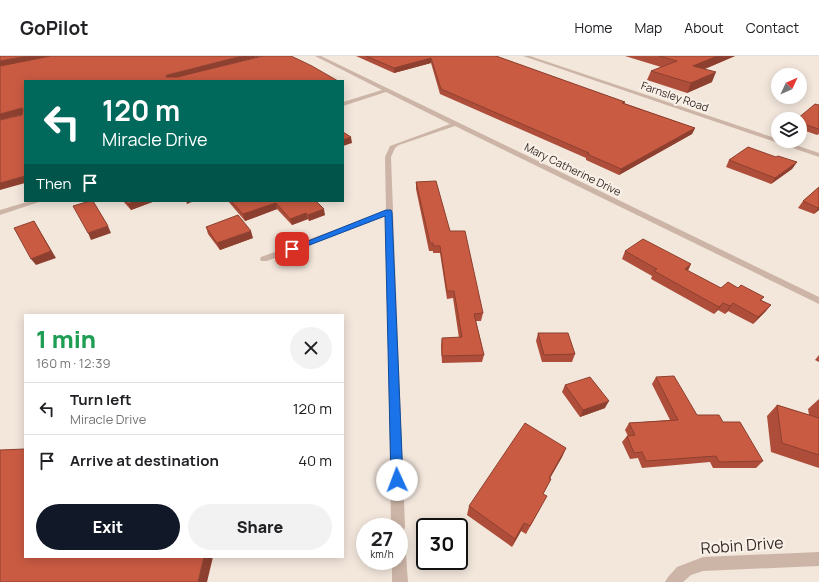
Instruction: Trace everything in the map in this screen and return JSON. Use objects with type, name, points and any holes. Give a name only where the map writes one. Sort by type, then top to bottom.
[{"type":"street","name":"Mary Catherine Drive","points":[[317,56],[819,301]]},
{"type":"street","name":"Farnsley Road","points":[[525,56],[819,155]]},
{"type":"street","points":[[344,104],[387,90]]},
{"type":"street","points":[[398,518],[388,157],[392,147],[455,124]]},
{"type":"street","points":[[0,213],[35,202]]},
{"type":"street","points":[[264,259],[389,212]]},
{"type":"street","name":"Robin Drive","points":[[673,582],[689,567],[703,564],[819,559]]},
{"type":"street","points":[[400,570],[400,582]]},
{"type":"building","points":[[0,56],[27,56],[0,61]]},
{"type":"building","points":[[51,56],[242,56],[167,75],[166,77],[177,77],[263,56],[291,56],[336,80],[24,80],[24,176],[0,183],[0,120],[22,115],[23,110],[22,108],[0,114],[0,66]]},
{"type":"building","points":[[366,56],[496,56],[625,102],[622,103],[695,128],[621,169],[587,154],[589,153],[441,89],[431,58],[394,68]]},
{"type":"building","points":[[659,56],[717,56],[693,66],[716,72],[691,83],[651,71],[677,61]]},
{"type":"building","points":[[815,104],[819,105],[819,129],[807,125],[807,112],[805,112]]},
{"type":"building","points":[[344,133],[351,137],[344,140]]},
{"type":"building","points":[[748,147],[776,157],[778,156],[797,162],[775,178],[729,160]]},
{"type":"building","points":[[436,181],[450,231],[465,231],[483,313],[474,314],[484,355],[442,356],[442,338],[462,337],[454,291],[447,291],[440,246],[433,246],[433,243],[430,243],[416,182]]},
{"type":"building","points":[[819,187],[818,208],[803,201]]},
{"type":"building","points":[[87,202],[94,202],[108,226],[88,233],[73,206]]},
{"type":"building","points":[[232,202],[317,202],[324,209],[308,215],[306,213],[290,219],[276,203],[243,214]]},
{"type":"building","points":[[238,215],[251,231],[217,243],[206,227]]},
{"type":"building","points":[[34,221],[51,251],[31,259],[14,228]]},
{"type":"building","points":[[643,239],[691,264],[685,269],[721,288],[728,282],[738,288],[741,285],[764,297],[760,300],[771,305],[758,317],[733,303],[730,306],[723,303],[719,307],[654,271],[657,269],[625,251]]},
{"type":"building","points":[[538,333],[568,333],[575,354],[544,355]]},
{"type":"building","points":[[674,376],[697,415],[719,415],[723,422],[740,422],[763,461],[719,462],[716,456],[646,461],[642,452],[634,453],[627,436],[635,435],[629,423],[678,420],[656,377]]},
{"type":"building","points":[[590,377],[609,401],[583,410],[565,385]]},
{"type":"building","points":[[777,405],[819,418],[819,455],[782,443]]},
{"type":"building","points":[[525,423],[566,448],[549,478],[551,479],[543,494],[547,496],[530,526],[524,523],[515,539],[469,506]]},
{"type":"building","points":[[24,449],[24,558],[204,558],[198,582],[0,582],[0,450]]},
{"type":"route","points":[[292,249],[389,212],[397,480]]}]
